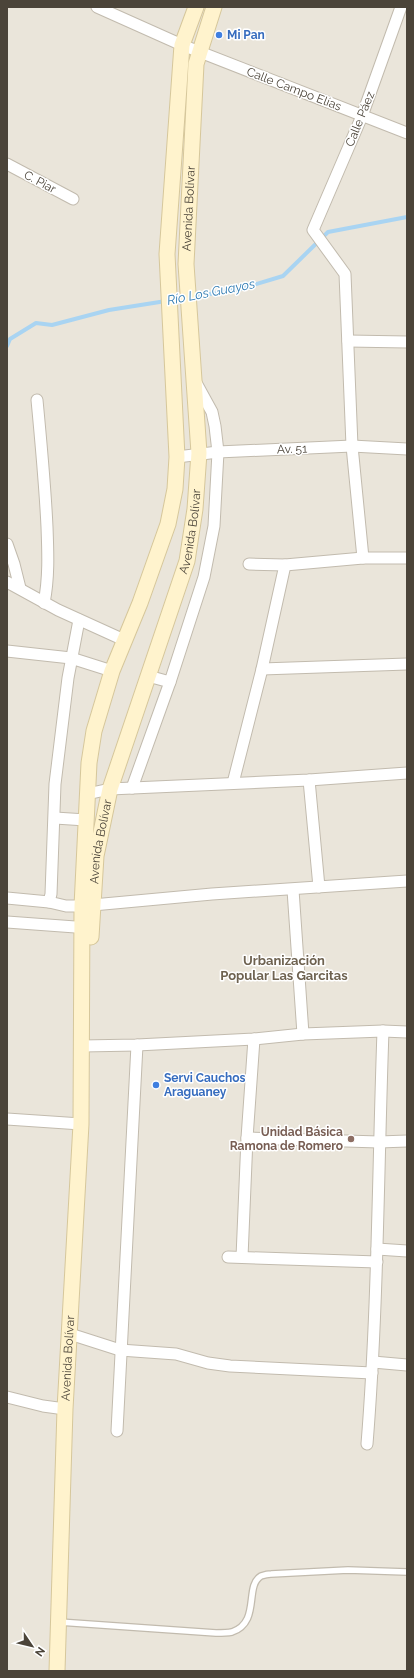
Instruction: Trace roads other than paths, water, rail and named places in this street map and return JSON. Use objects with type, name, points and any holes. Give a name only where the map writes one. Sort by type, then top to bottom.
[{"type":"main road","name":"Avenida Bolívar","points":[[56,1671],[66,1409],[81,1124],[87,905],[86,820],[89,763],[94,731],[112,671],[140,603],[168,524],[175,489],[177,457],[167,254],[182,45],[196,7]]},
{"type":"main road","name":"Avenida Bolívar","points":[[87,905],[110,789],[187,561],[195,509],[199,453],[186,264],[196,74],[200,52],[214,7]]},
{"type":"street","name":"Calle Campo Elías","points":[[97,7],[182,45],[407,134]]},
{"type":"street","name":"Calle Páez","points":[[348,341],[345,274],[313,230],[362,116],[401,7]]},
{"type":"street","name":"C. Piar","points":[[7,164],[73,199]]},
{"type":"street","points":[[363,558],[352,446],[348,341],[407,342]]},
{"type":"street","points":[[132,788],[170,682],[204,577],[214,526],[218,452],[212,412],[193,378]]},
{"type":"street","points":[[37,400],[44,470],[48,544],[48,583],[44,603]]},
{"type":"street","name":"Av. 51","points":[[177,457],[199,453],[352,446],[407,449]]},
{"type":"street","points":[[7,544],[20,588]]},
{"type":"street","points":[[249,564],[285,565],[363,558],[407,558]]},
{"type":"street","points":[[233,783],[262,669],[285,565]]},
{"type":"street","points":[[7,582],[44,603],[124,640]]},
{"type":"street","points":[[49,902],[52,884],[56,776],[71,658],[79,620]]},
{"type":"street","points":[[7,651],[71,658],[112,671]]},
{"type":"street","points":[[262,669],[407,664]]},
{"type":"street","points":[[148,676],[170,682]]},
{"type":"street","points":[[87,794],[110,789],[309,780],[407,773]]},
{"type":"street","points":[[309,780],[319,886]]},
{"type":"street","points":[[55,818],[86,820]]},
{"type":"street","points":[[7,898],[49,902],[66,906],[212,894],[293,890],[319,886],[407,881]]},
{"type":"street","points":[[293,890],[303,1034]]},
{"type":"street","points":[[7,922],[86,928]]},
{"type":"street","points":[[367,1444],[373,1362],[377,1262],[383,1031]]},
{"type":"street","points":[[82,1046],[137,1045],[254,1039],[303,1034],[383,1031],[407,1032]]},
{"type":"street","points":[[242,1257],[247,1138],[254,1039]]},
{"type":"street","points":[[117,1431],[137,1045]]},
{"type":"street","points":[[7,1119],[81,1124]]},
{"type":"street","points":[[247,1138],[379,1142],[407,1141]]},
{"type":"street","points":[[377,1248],[407,1251]]},
{"type":"street","points":[[228,1256],[377,1262]]},
{"type":"street","points":[[70,1334],[120,1350],[176,1354],[208,1363],[230,1366],[372,1373]]},
{"type":"street","points":[[373,1362],[407,1365]]},
{"type":"street","points":[[7,1397],[43,1406],[66,1409]]},
{"type":"lane","points":[[58,1622],[216,1634],[232,1632],[244,1623],[251,1610],[253,1591],[256,1582],[261,1576],[271,1574],[348,1570],[407,1572]]},
{"type":"waterway","name":"Río Los Guayos","points":[[191,297],[240,289],[283,276],[328,232],[407,217]]},
{"type":"waterway","name":"Río Los Guayos","points":[[7,346],[10,339],[36,323],[52,325],[109,310],[185,298]]},
{"type":"place","name":"Mi Pan","points":[[219,35]]},
{"type":"place","name":"Servi Cauchos Araguaney","points":[[156,1085]]},
{"type":"place","name":"Unidad Básica Ramona de Romero","points":[[351,1139]]},
{"type":"district","name":"Urbanización Popular Las Garcitas","points":[[284,968]]}]
